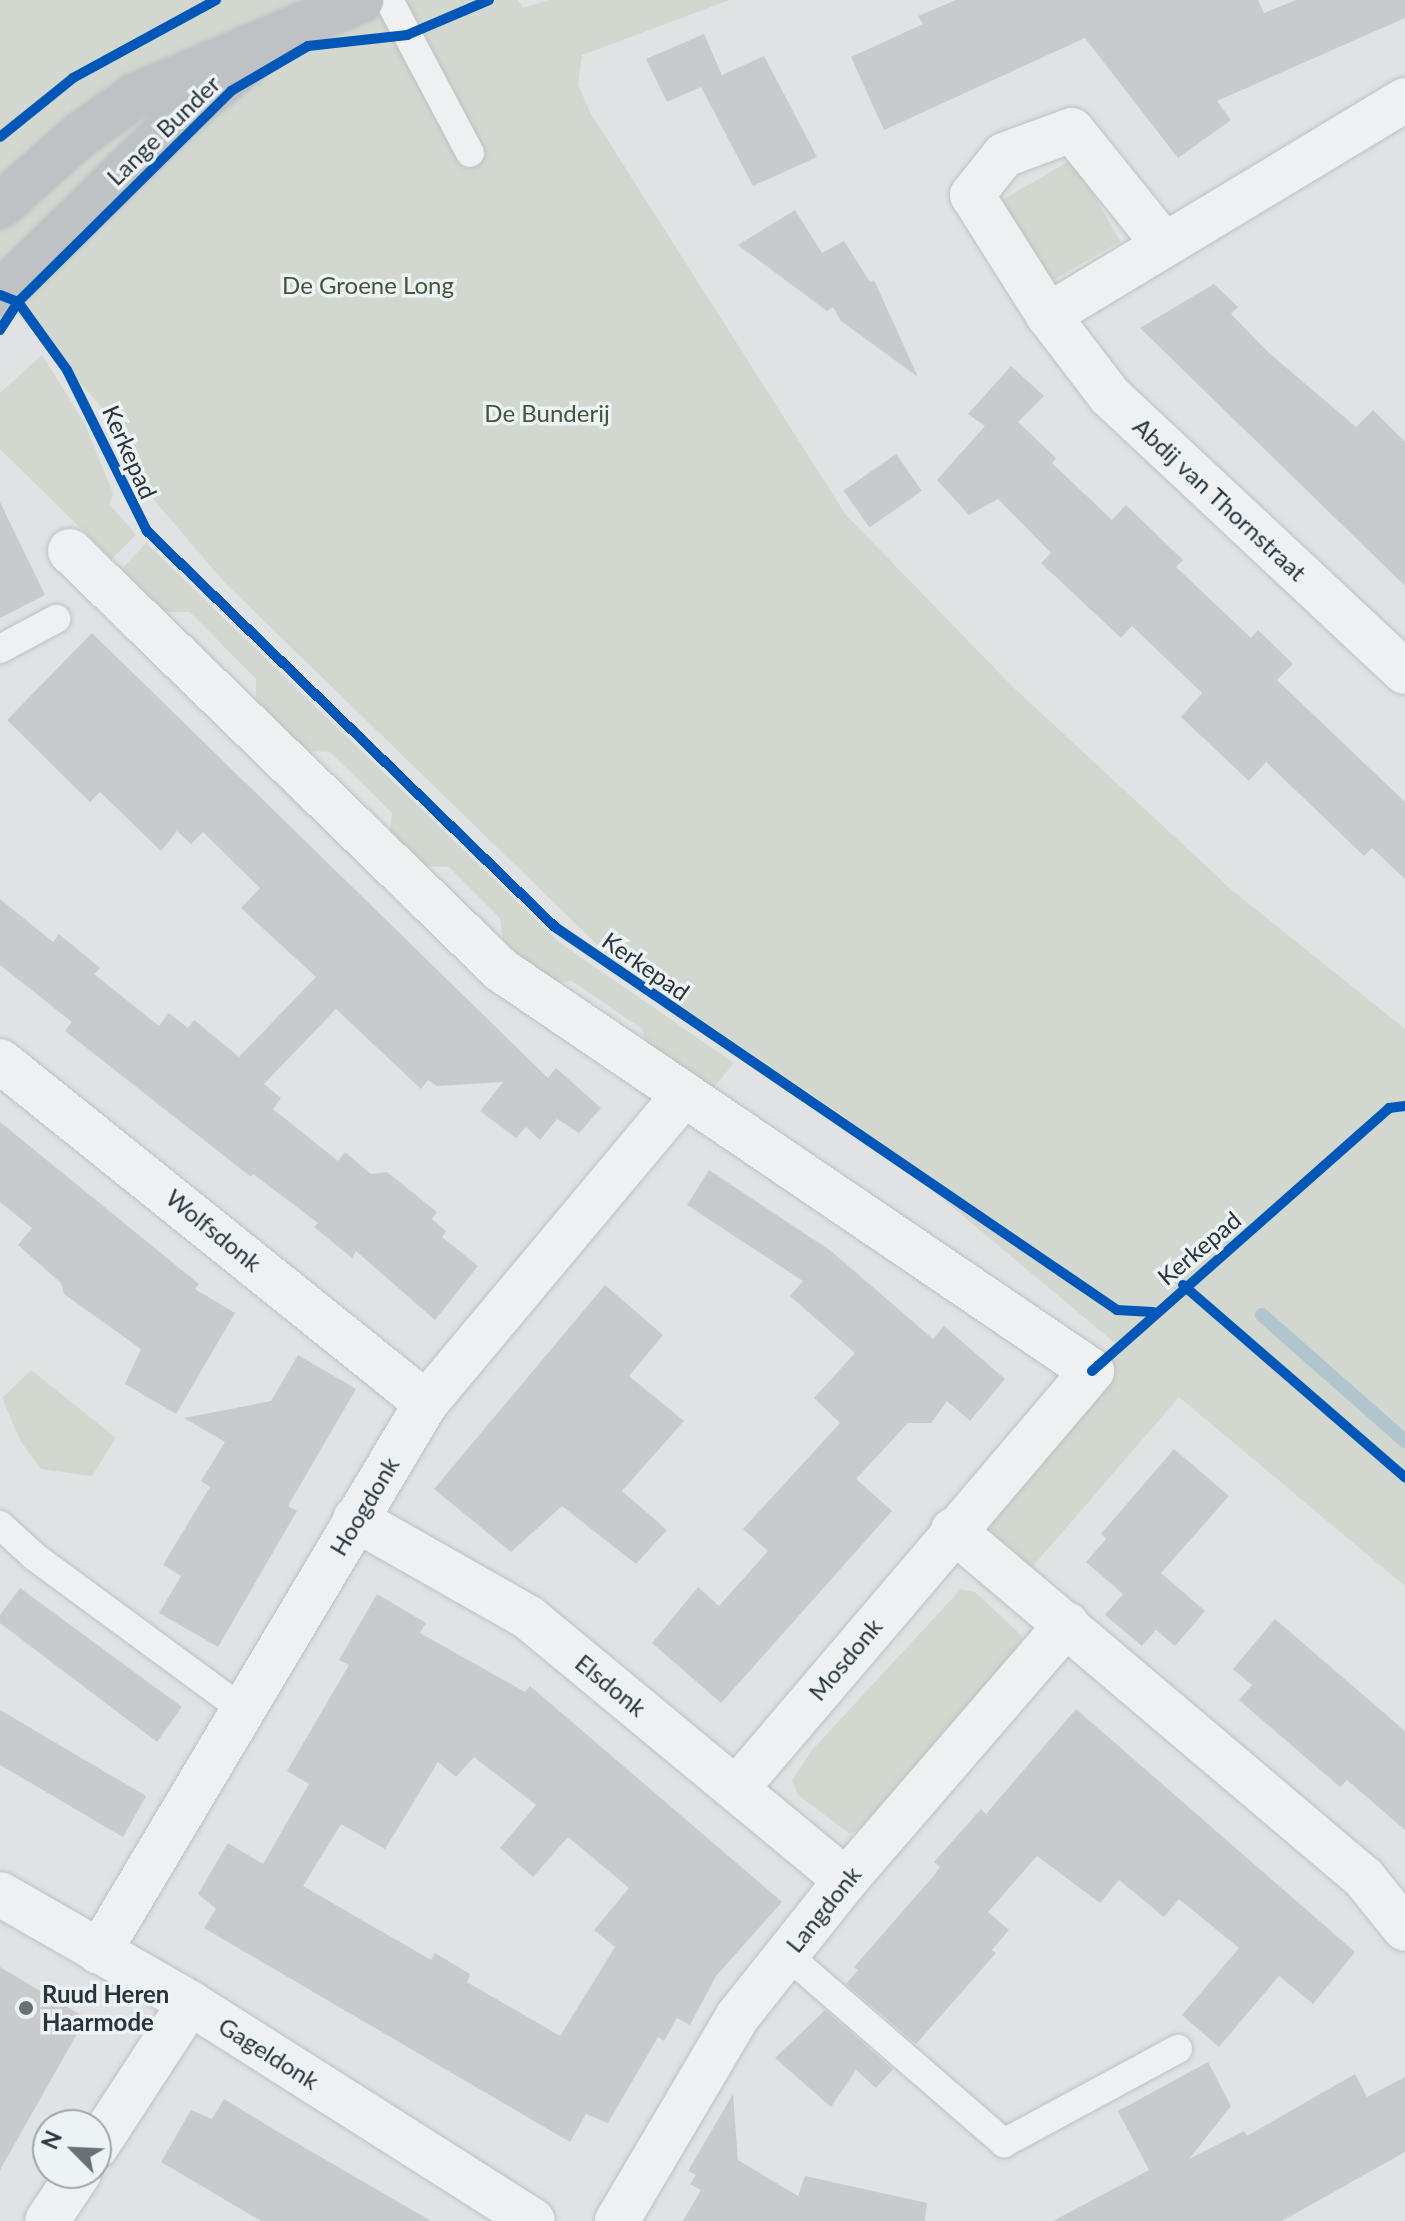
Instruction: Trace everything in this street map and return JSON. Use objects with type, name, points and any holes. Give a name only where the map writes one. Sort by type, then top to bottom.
[{"type":"street","name":"Lange Bunder","points":[[0,206],[80,135],[135,96],[275,40],[361,0]]},
{"type":"street","name":"Lange Bunder","points":[[0,294],[188,110],[275,40]]},
{"type":"street","points":[[1048,315],[1162,242],[1405,100]]},
{"type":"street","name":"Abdij van Thornstraat","points":[[1162,242],[1072,130],[1004,155],[972,195],[1048,315],[1110,396],[1405,672]]},
{"type":"street","points":[[70,551],[501,970],[682,1097],[1092,1371],[953,1530],[1364,1878],[1405,1929]]},
{"type":"street","name":"Wolfsdonk","points":[[0,1061],[426,1403]]},
{"type":"street","name":"Hoogdonk","points":[[99,1952],[426,1403],[682,1097]]},
{"type":"street","name":"Elsdonk","points":[[355,1519],[529,1618],[846,1880]]},
{"type":"street","name":"Mosdonk","points":[[737,1788],[953,1530]]},
{"type":"street","name":"Langdonk","points":[[617,2221],[737,2017],[846,1880],[1067,1624]]},
{"type":"street","name":"Gageldonk","points":[[0,1894],[190,2003],[533,2221]]},
{"type":"street","points":[[112,2122],[190,2003]]},
{"type":"street","points":[[47,2221],[68,2189]]},
{"type":"lane","points":[[389,0],[470,153]]},
{"type":"lane","points":[[0,649],[56,619]]},
{"type":"lane","points":[[0,1525],[35,1557],[242,1709]]},
{"type":"lane","points":[[786,1954],[1004,2143],[1178,2049]]},
{"type":"green space","name":"De Groene Long","points":[[0,0],[518,0],[523,8],[548,0],[730,0],[582,55],[578,85],[591,114],[846,515],[1012,686],[1233,891],[1405,1029],[1405,1586],[1179,1397],[1028,1572],[992,1543],[986,1528],[1110,1372],[1111,1359],[1122,1349],[845,1117],[614,961],[225,583],[148,493],[107,413],[0,295]]},
{"type":"green space","points":[[1073,159],[1120,241],[1047,284],[999,202]]},
{"type":"green space","points":[[42,355],[84,422],[113,493],[109,504],[136,535],[112,559],[0,449],[0,393]]},
{"type":"green space","points":[[146,543],[560,943],[734,1063],[710,1092],[648,1050],[642,1029],[572,981],[547,984],[503,940],[500,918],[449,867],[424,866],[390,832],[392,813],[330,752],[307,751],[256,699],[256,679],[190,612],[165,612],[122,569]]},
{"type":"green space","points":[[31,1370],[116,1438],[92,1476],[41,1469],[21,1442],[2,1398]]},
{"type":"green space","points":[[961,1589],[975,1592],[1022,1636],[1020,1648],[864,1826],[850,1834],[798,1795],[792,1780],[813,1749]]},
{"type":"building","points":[[956,0],[1258,0],[1264,13],[1296,0],[1405,0],[1405,18],[1217,101],[1231,120],[1178,158],[1085,38],[884,130],[851,57],[923,24],[918,16]]},
{"type":"building","points":[[704,34],[722,75],[764,56],[817,157],[753,186],[701,87],[667,102],[646,59]]},
{"type":"building","points":[[795,210],[822,253],[844,241],[870,282],[874,280],[918,377],[841,321],[833,307],[827,311],[738,245]]},
{"type":"building","points":[[1214,284],[1238,307],[1231,314],[1268,352],[1356,427],[1373,410],[1405,442],[1405,586],[1140,328]]},
{"type":"building","points":[[1011,366],[1044,396],[1018,422],[1056,458],[1052,463],[1112,520],[1126,505],[1183,560],[1176,567],[1251,638],[1258,630],[1293,664],[1277,680],[1405,802],[1405,879],[1372,848],[1364,856],[1266,762],[1249,781],[1181,717],[1202,693],[1132,626],[1121,638],[1041,563],[1051,553],[998,499],[969,515],[937,480],[985,426],[968,414]]},
{"type":"building","points":[[896,454],[922,491],[869,528],[844,491]]},
{"type":"building","points":[[0,502],[45,595],[0,618]]},
{"type":"building","points":[[92,633],[548,1078],[556,1068],[601,1108],[579,1133],[557,1119],[540,1140],[526,1127],[516,1138],[480,1111],[503,1082],[437,1086],[428,1080],[421,1089],[336,1009],[264,1084],[281,1098],[273,1109],[338,1161],[345,1152],[371,1174],[387,1172],[437,1212],[432,1219],[446,1231],[442,1237],[478,1266],[435,1320],[356,1251],[352,1258],[314,1227],[318,1223],[253,1174],[251,1177],[65,1031],[72,1022],[0,965],[0,899],[53,942],[59,934],[100,968],[94,974],[159,1026],[169,1013],[188,1028],[194,1020],[239,1057],[316,977],[241,908],[260,888],[203,832],[191,844],[177,831],[161,851],[100,792],[90,802],[7,720]]},
{"type":"building","points":[[0,1122],[199,1284],[195,1289],[235,1313],[176,1414],[125,1384],[141,1349],[64,1294],[61,1283],[18,1245],[32,1228],[0,1202]]},
{"type":"building","points":[[709,1170],[831,1251],[933,1339],[944,1326],[1005,1379],[970,1421],[947,1401],[931,1423],[908,1423],[856,1479],[892,1511],[721,1703],[652,1643],[698,1587],[719,1606],[768,1551],[743,1529],[840,1423],[814,1398],[855,1353],[790,1296],[803,1281],[687,1205]]},
{"type":"building","points":[[605,1285],[663,1335],[629,1376],[684,1421],[622,1491],[667,1530],[636,1564],[562,1506],[511,1552],[434,1489]]},
{"type":"building","points":[[298,1355],[356,1389],[288,1506],[297,1511],[218,1647],[159,1613],[181,1576],[163,1565],[210,1487],[201,1481],[225,1442],[184,1418],[271,1401]]},
{"type":"building","points":[[1174,1449],[1229,1496],[1161,1573],[1205,1611],[1175,1646],[1156,1630],[1142,1646],[1105,1615],[1123,1594],[1086,1562],[1106,1539],[1101,1534]]},
{"type":"building","points":[[20,1588],[182,1707],[157,1742],[0,1623],[0,1615]]},
{"type":"building","points":[[377,1594],[426,1623],[420,1633],[525,1692],[530,1686],[782,1902],[716,1976],[690,2025],[677,2018],[664,2041],[658,2037],[608,2123],[586,2114],[570,2142],[204,1928],[216,1909],[198,1894],[228,1843],[263,1864],[309,1784],[287,1771],[349,1665],[339,1660]],"holes":[[[474,1757],[536,1805],[500,1848],[533,1877],[568,1837],[629,1888],[594,1930],[615,1947],[560,2036],[467,1982],[470,1974],[435,1953],[431,1960],[303,1886],[341,1824],[385,1849],[438,1762],[456,1777]]]},
{"type":"building","points":[[1275,1619],[1405,1731],[1405,1830],[1347,1780],[1340,1787],[1239,1700],[1252,1685],[1233,1669]]},
{"type":"building","points":[[1076,1709],[1355,1952],[1313,2004],[1279,1976],[1219,2047],[1182,2015],[1239,1948],[1179,1899],[1164,1917],[1119,1880],[1100,1903],[1037,1856],[988,1912],[1009,1930],[992,1950],[996,1953],[916,2044],[846,1984],[858,1970],[854,1967],[936,1873],[940,1867],[934,1862],[981,1809],[986,1814]]},
{"type":"building","points":[[0,1710],[146,1796],[123,1837],[0,1765]]},
{"type":"building","points":[[0,1967],[86,2018],[0,2170]]},
{"type":"building","points":[[825,2010],[893,2069],[876,2088],[856,2070],[831,2107],[775,2058]]},
{"type":"building","points":[[1208,2062],[1231,2106],[1189,2159],[1244,2131],[1247,2136],[1355,2074],[1367,2097],[1405,2077],[1405,2152],[1282,2221],[1053,2221],[1149,2170],[1118,2111]]},
{"type":"building","points":[[733,2094],[738,2160],[798,2196],[805,2176],[927,2203],[925,2221],[683,2221],[701,2190],[690,2184],[696,2175],[688,2171]]},
{"type":"building","points":[[224,2099],[431,2221],[261,2221],[161,2162],[191,2110],[212,2119]]},
{"type":"waterway","points":[[1262,1315],[1405,1441]]},
{"type":"cycle path","points":[[0,137],[73,78],[216,0]]},
{"type":"cycle path","points":[[0,330],[18,302],[231,91],[308,46],[407,35],[489,0]]},
{"type":"cycle path","name":"Kerkepad","points":[[0,295],[18,302],[67,370],[147,531],[555,927],[1117,1310],[1153,1312]]},
{"type":"cycle path","name":"Kerkepad","points":[[1092,1371],[1389,1108],[1405,1106]]},
{"type":"cycle path","name":"Kerkepad","points":[[1183,1285],[1405,1477]]},
{"type":"place","name":"Ruud Heren Haarmode","points":[[26,2008]]},
{"type":"park label","name":"De Bunderij","points":[[547,413]]}]
